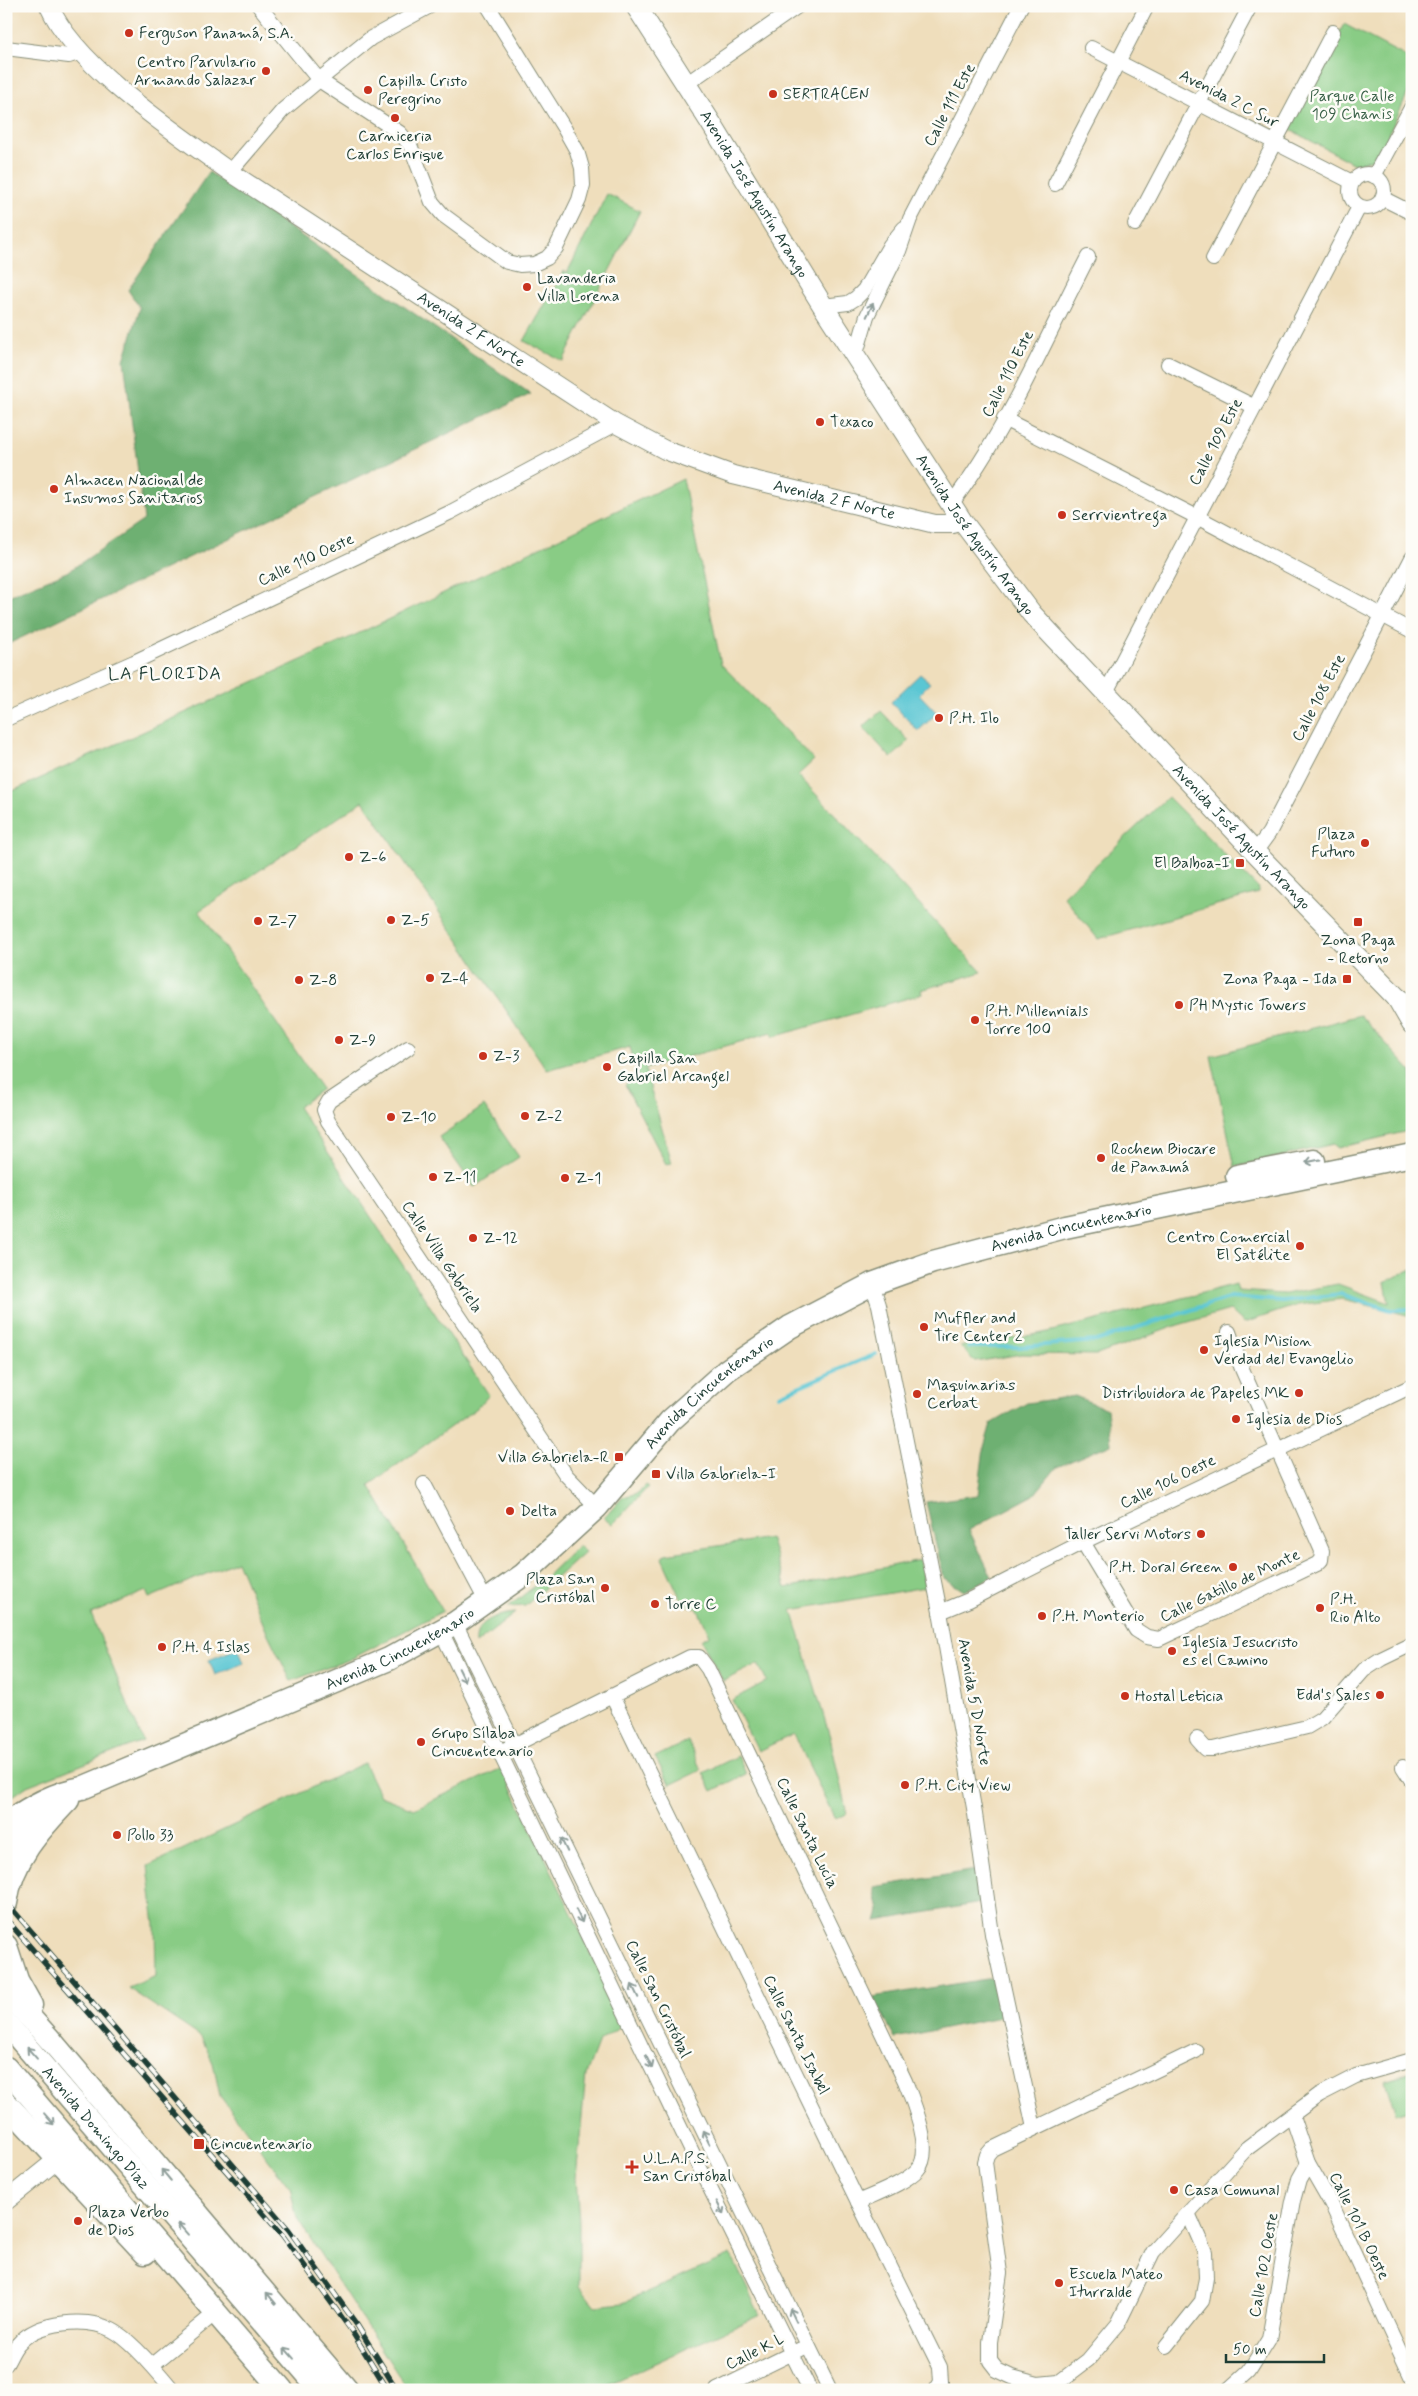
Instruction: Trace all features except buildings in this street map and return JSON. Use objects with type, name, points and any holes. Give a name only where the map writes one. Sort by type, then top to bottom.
[{"type":"main road","name":"Avenida José Agustín Arango","points":[[636,6],[855,357],[962,521],[1032,614],[1255,852],[1404,1003],[1412,1024]]},
{"type":"main road","points":[[1124,1215],[1163,1217],[1410,1156]]},
{"type":"main road","points":[[1124,1215],[1158,1197],[1237,1176],[1410,1156]]},
{"type":"main road","name":"Avenida Cincuentenario","points":[[6,1824],[36,1804],[71,1793],[306,1695],[389,1659],[448,1627],[523,1575],[597,1507],[670,1421],[727,1370],[790,1327],[872,1284],[933,1262],[1007,1241],[1124,1215]]},
{"type":"main road","name":"Avenida Cincuentenario","points":[[6,1854],[13,1841],[32,1821],[71,1793]]},
{"type":"main road","points":[[6,1808],[71,1793]]},
{"type":"main road","points":[[6,1903],[14,1874],[24,1854],[71,1793]]},
{"type":"main road","points":[[6,1946],[17,1980],[53,2043]]},
{"type":"main road","points":[[6,1991],[53,2043],[347,2390]]},
{"type":"main road","name":"Avenida Domingo Díaz","points":[[6,2023],[321,2390]]},
{"type":"main road","name":"Avenida Domingo Díaz","points":[[6,2068],[282,2390]]},
{"type":"main road","points":[[6,2103],[271,2390]]},
{"type":"street","name":"Avenida 2 F Norte","points":[[49,6],[64,31],[81,52],[152,115],[230,172],[616,424],[665,450],[733,475],[935,524],[953,524],[962,521]]},
{"type":"street","points":[[259,6],[319,80],[400,132],[410,146],[432,202],[443,215],[507,262],[520,265],[534,264],[547,258],[556,248],[579,200],[582,185],[582,168],[577,151],[564,128],[488,6]]},
{"type":"street","points":[[230,172],[283,110],[319,80],[370,38],[430,6]]},
{"type":"street","points":[[686,84],[798,6]]},
{"type":"street","name":"Calle 111 Este","points":[[855,357],[867,316],[899,251],[910,219],[1021,6]]},
{"type":"street","points":[[1055,184],[1147,6]]},
{"type":"street","points":[[1135,224],[1248,10]]},
{"type":"street","points":[[1213,259],[1333,32]]},
{"type":"street","points":[[6,48],[62,56],[75,56],[81,52]]},
{"type":"street","name":"Avenida 2 C Sur","points":[[1091,48],[1352,182]]},
{"type":"street","points":[[1374,176],[1412,106]]},
{"type":"street","points":[[1362,175],[1374,176],[1383,188],[1380,203],[1370,208],[1358,206],[1354,203],[1350,193],[1352,182],[1362,175]]},
{"type":"street","points":[[1382,198],[1412,213]]},
{"type":"street","name":"Calle 109 Este","points":[[1105,694],[1358,206]]},
{"type":"street","name":"Calle 111 Este","points":[[823,306],[848,303],[864,290],[890,245],[910,219]]},
{"type":"street","name":"Calle 110 Este","points":[[952,504],[980,462],[1004,419],[1088,257]]},
{"type":"street","points":[[1168,364],[1255,407]]},
{"type":"street","points":[[1004,419],[1197,517],[1412,631]]},
{"type":"street","name":"Calle 110 Oeste","points":[[6,719],[134,662],[449,513],[616,424]]},
{"type":"street","name":"Calle 108 Este","points":[[1255,852],[1269,833],[1412,558]]},
{"type":"street","name":"Calle Villa Gabriela","points":[[408,1048],[329,1101],[324,1110],[328,1121],[566,1475],[597,1507]]},
{"type":"street","name":"Avenida 5 D Norte","points":[[872,1284],[879,1305],[940,1612],[975,1814],[992,1934],[1034,2128]]},
{"type":"street","name":"Calle Gatillo de Monte","points":[[1083,1542],[1136,1630],[1147,1637],[1159,1639],[1317,1564],[1321,1560],[1322,1552],[1242,1369],[1229,1332]]},
{"type":"street","name":"Calle 106 Oeste","points":[[940,1612],[969,1600],[1083,1542],[1277,1448],[1412,1386]]},
{"type":"street","points":[[424,1484],[486,1601]]},
{"type":"street","points":[[448,1627],[500,1752],[691,2150],[810,2390]]},
{"type":"street","name":"Calle San Cristóbal","points":[[448,1627],[515,1745],[830,2390]]},
{"type":"street","points":[[1196,1739],[1206,1748],[1213,1749],[1307,1727],[1322,1718],[1364,1670],[1381,1659],[1412,1644]]},
{"type":"street","name":"Calle Santa Lucía","points":[[500,1752],[690,1657],[699,1657],[708,1669],[905,2081],[918,2113],[923,2144],[923,2158],[920,2168],[911,2176],[858,2202]]},
{"type":"street","name":"Calle Santa Isabel","points":[[612,1696],[940,2367],[941,2382],[936,2390]]},
{"type":"street","points":[[1403,1767],[1412,1781]]},
{"type":"street","points":[[1196,2051],[1034,2128],[992,2150],[987,2155],[985,2162],[1000,2273],[990,2342],[990,2361],[997,2370],[1012,2377],[1038,2384],[1059,2382],[1088,2360],[1118,2324],[1153,2252],[1244,2150],[1320,2095],[1356,2076],[1412,2060]]},
{"type":"street","name":"Calle 101 B Oeste","points":[[1292,2116],[1308,2163],[1331,2203],[1412,2378]]},
{"type":"street","points":[[6,2201],[58,2158]]},
{"type":"street","name":"Calle 102 Oeste","points":[[1228,2390],[1249,2372],[1269,2339],[1293,2201],[1298,2179],[1308,2163]]},
{"type":"street","points":[[1166,2346],[1202,2301],[1206,2278],[1205,2252],[1188,2213]]},
{"type":"street","points":[[152,2365],[207,2320]]},
{"type":"street","points":[[6,2364],[18,2343],[38,2330],[62,2323],[89,2322],[113,2330],[152,2365],[173,2390]]},
{"type":"street","name":"Calle K L","points":[[718,2390],[808,2346]]},
{"type":"green space","name":"Parque Calle 109 Chanis","points":[[1344,24],[1412,60],[1412,84],[1378,158],[1354,164],[1289,129]]},
{"type":"green space","points":[[209,172],[531,394],[6,645],[6,597],[69,571],[144,520],[124,360],[140,308],[128,290]]},
{"type":"green space","points":[[607,194],[640,211],[563,361],[524,341],[564,271],[567,273]]},
{"type":"green space","points":[[683,479],[721,664],[814,760],[798,775],[982,972],[921,990],[922,994],[773,1037],[771,1033],[645,1069],[672,1163],[666,1164],[625,1085],[638,1076],[630,1047],[547,1070],[363,801],[199,911],[322,1089],[298,1107],[489,1395],[477,1408],[369,1485],[443,1611],[351,1659],[291,1681],[265,1628],[237,1561],[149,1598],[146,1591],[91,1614],[143,1741],[27,1786],[6,1801],[6,794],[328,648]]},
{"type":"green space","points":[[881,711],[909,741],[891,758],[863,727]]},
{"type":"green space","points":[[1168,797],[1258,888],[1258,893],[1098,939],[1063,896]]},
{"type":"green space","points":[[1360,1015],[1412,1072],[1412,1130],[1338,1148],[1333,1144],[1235,1167],[1211,1056]]},
{"type":"green space","points":[[484,1106],[519,1157],[474,1187],[439,1137]]},
{"type":"green space","points":[[1412,1269],[1411,1316],[1343,1299],[1298,1305],[1244,1323],[1230,1310],[1178,1325],[1097,1355],[1021,1354],[975,1362],[960,1346],[1043,1333],[1236,1284],[1238,1291],[1285,1294],[1338,1284],[1389,1303],[1385,1282]]},
{"type":"green space","points":[[1075,1396],[1107,1409],[1111,1444],[1057,1467],[1034,1495],[969,1530],[992,1577],[964,1591],[944,1578],[926,1502],[978,1495],[984,1447],[991,1424],[1027,1403]]},
{"type":"green space","points":[[645,1485],[648,1487],[612,1525],[604,1518],[623,1497],[638,1493]]},
{"type":"green space","points":[[770,1538],[786,1588],[920,1560],[925,1587],[792,1610],[830,1737],[847,1814],[835,1819],[794,1734],[758,1751],[732,1700],[767,1681],[758,1664],[723,1681],[701,1640],[710,1635],[697,1608],[683,1604],[662,1558],[665,1554]]},
{"type":"green space","points":[[578,1546],[585,1552],[525,1606],[508,1607],[544,1579]]},
{"type":"green space","points":[[515,1613],[476,1644],[476,1636],[482,1625],[501,1615]]},
{"type":"green space","points":[[688,1741],[701,1770],[670,1785],[655,1757]]},
{"type":"green space","points":[[738,1756],[746,1774],[712,1791],[703,1773]]},
{"type":"green space","points":[[364,1763],[380,1796],[414,1809],[502,1768],[625,2024],[599,2041],[586,2075],[576,2178],[579,2222],[579,2286],[595,2306],[623,2303],[731,2255],[760,2315],[596,2390],[408,2390],[297,2218],[290,2188],[220,2096],[213,2063],[201,2037],[128,1988],[156,1976],[155,1925],[148,1866]]},
{"type":"green space","points":[[976,1870],[981,1903],[876,1921],[879,1911],[874,1887]]},
{"type":"green space","points":[[993,1978],[1000,2017],[895,2038],[873,1997]]},
{"type":"green space","points":[[1412,2072],[1412,2109],[1396,2114],[1385,2080]]},
{"type":"water","points":[[920,674],[930,683],[919,694],[937,713],[918,731],[891,702]]},
{"type":"water","points":[[238,1648],[244,1663],[215,1675],[209,1660]]},
{"type":"waterway","points":[[969,1347],[1019,1347],[1096,1341],[1231,1297],[1282,1301],[1340,1294],[1391,1310],[1412,1309]]},
{"type":"waterway","points":[[779,1395],[876,1354]]},
{"type":"railway","points":[[6,1902],[289,2230],[357,2325],[397,2390]]},
{"type":"railway","points":[[6,1919],[283,2236],[351,2330],[388,2390]]},
{"type":"place","name":"Ferguson Panamá, S.A.","points":[[129,33]]},
{"type":"place","name":"Centro Parvulario Armando Salazar","points":[[266,71]]},
{"type":"place","name":"Capilla Cristo Peregrino","points":[[368,90]]},
{"type":"place","name":"SERTRACEN","points":[[773,94]]},
{"type":"place","name":"Carniceria Carlos Enrique","points":[[395,118]]},
{"type":"place","name":"Lavanderia Villa Lorena","points":[[527,287]]},
{"type":"place","name":"Texaco","points":[[820,422]]},
{"type":"place","name":"Almacen Nacional de Insumos Sanitarios","points":[[54,489]]},
{"type":"place","name":"Serrvientrega","points":[[1062,515]]},
{"type":"place","name":"P.H. Ilo","points":[[939,718]]},
{"type":"place","name":"Plaza Futuro","points":[[1365,843]]},
{"type":"place","name":"Z-6","points":[[349,857]]},
{"type":"place","name":"El Balboa-I","points":[[1240,863]]},
{"type":"place","name":"Z-5","points":[[391,920]]},
{"type":"place","name":"Z-7","points":[[258,921]]},
{"type":"place","name":"Zona Paga - Retorno","points":[[1358,922]]},
{"type":"place","name":"Z-4","points":[[430,978]]},
{"type":"place","name":"Zona Paga - Ida","points":[[1347,979]]},
{"type":"place","name":"Z-8","points":[[299,980]]},
{"type":"place","name":"PH Mystic Towers","points":[[1179,1005]]},
{"type":"place","name":"P.H. Millennials Torre 100","points":[[975,1020]]},
{"type":"place","name":"Z-9","points":[[339,1040]]},
{"type":"place","name":"Z-3","points":[[483,1056]]},
{"type":"place","name":"Capilla San Gabriel Arcangel","points":[[607,1067]]},
{"type":"place","name":"Z-2","points":[[525,1116]]},
{"type":"place","name":"Z-10","points":[[391,1117]]},
{"type":"place","name":"Rochem Biocare de Panamá","points":[[1101,1158]]},
{"type":"place","name":"Z-11","points":[[433,1177]]},
{"type":"place","name":"Z-1","points":[[565,1178]]},
{"type":"place","name":"Z-12","points":[[473,1238]]},
{"type":"place","name":"Centro Comercial El Satélite","points":[[1300,1246]]},
{"type":"place","name":"Muffler and Tire Center 2","points":[[924,1327]]},
{"type":"place","name":"Iglesia Mision Verdad del Evangelio","points":[[1204,1350]]},
{"type":"place","name":"Distribuidora de Papeles MK","points":[[1299,1393]]},
{"type":"place","name":"Maquinarias Cerbat","points":[[917,1394]]},
{"type":"place","name":"Iglesia de Dios","points":[[1236,1419]]},
{"type":"place","name":"Villa Gabriela-R","points":[[619,1457]]},
{"type":"place","name":"Villa Gabriela-I","points":[[656,1474]]},
{"type":"place","name":"Delta","points":[[510,1511]]},
{"type":"place","name":"Taller Servi Motors","points":[[1201,1534]]},
{"type":"place","name":"P.H. Doral Green","points":[[1233,1567]]},
{"type":"place","name":"Plaza San Cristóbal","points":[[605,1588]]},
{"type":"place","name":"Torre C","points":[[655,1604]]},
{"type":"place","name":"P.H. Rio Alto","points":[[1320,1608]]},
{"type":"place","name":"P.H. Monterio","points":[[1042,1616]]},
{"type":"place","name":"P.H. 4 Islas","points":[[162,1647]]},
{"type":"place","name":"Iglesia Jesucristo es el Camino","points":[[1172,1651]]},
{"type":"place","name":"Edd's Sales","points":[[1380,1695]]},
{"type":"place","name":"Hostal Leticia","points":[[1125,1696]]},
{"type":"place","name":"Grupo Sílaba Cincuentenario","points":[[421,1742]]},
{"type":"place","name":"P.H. City View","points":[[905,1785]]},
{"type":"place","name":"Pollo 33","points":[[117,1835]]},
{"type":"place","name":"Cincuentenario","points":[[199,2144]]},
{"type":"place","name":"U.L.A.P.S. San Cristóbal","points":[[632,2167]]},
{"type":"place","name":"Casa Comunal","points":[[1174,2190]]},
{"type":"place","name":"Plaza Verbo de Dios","points":[[78,2221]]},
{"type":"place","name":"Escuela Mateo Iturralde","points":[[1059,2283]]},
{"type":"district","name":"LA FLORIDA","points":[[165,674]]}]
